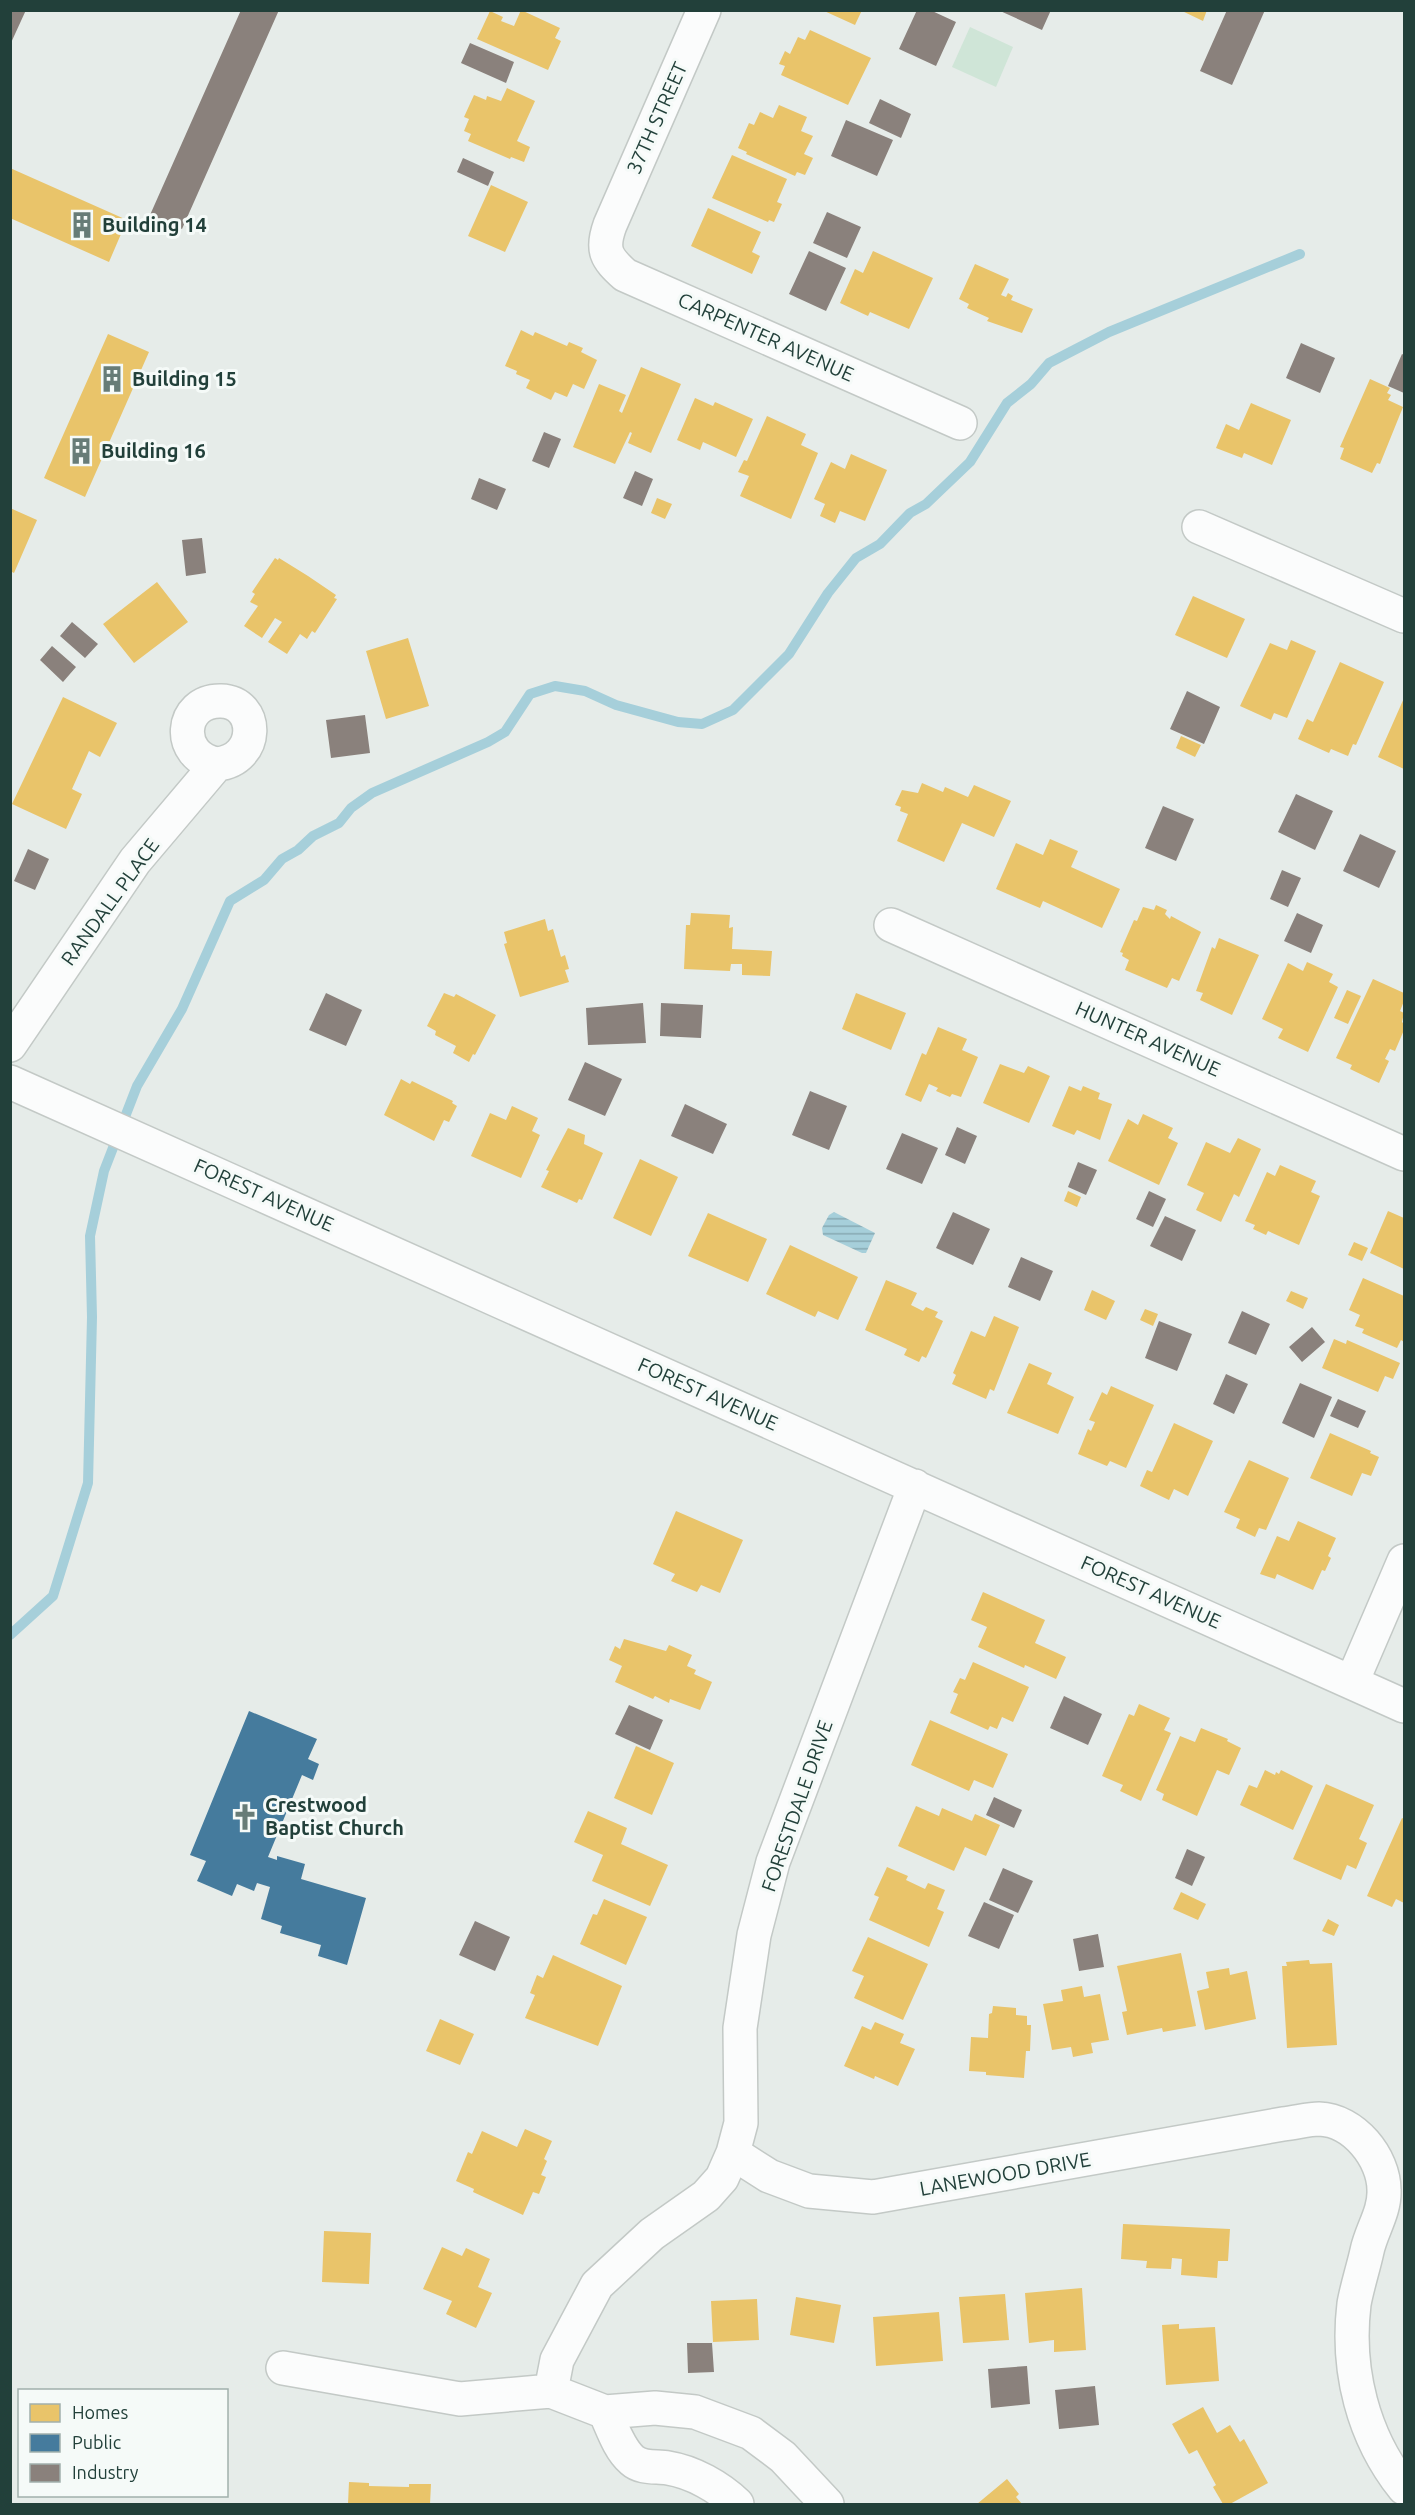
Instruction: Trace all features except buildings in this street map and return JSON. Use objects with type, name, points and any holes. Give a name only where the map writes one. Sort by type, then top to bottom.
[{"type":"street","name":"37TH STREET","points":[[610,225],[704,10]]},
{"type":"street","name":"CARPENTER AVENUE","points":[[610,225],[605,240],[605,250],[612,263],[625,275],[960,423]]},
{"type":"street","points":[[1199,527],[1404,616]]},
{"type":"street","name":"RANDALL PLACE","points":[[10,1045],[135,861],[217,764]]},
{"type":"street","name":"HUNTER AVENUE","points":[[891,925],[1404,1154]]},
{"type":"street","name":"FOREST AVENUE","points":[[24,1088],[1404,1706]]},
{"type":"street","name":"FORESTDALE DRIVE","points":[[551,2391],[557,2360],[597,2285],[652,2234],[706,2196],[722,2178],[734,2153],[741,2123],[740,2028],[754,1935],[773,1862],[915,1486]]},
{"type":"street","points":[[1352,1682],[1404,1561]]},
{"type":"street","name":"LANEWOOD DRIVE","points":[[734,2153],[769,2176],[809,2191],[873,2197],[1283,2124],[1320,2119],[1342,2125],[1361,2138],[1381,2169],[1384,2191],[1381,2212],[1369,2242],[1354,2305],[1354,2374],[1367,2424],[1390,2471],[1404,2488]]},
{"type":"street","points":[[283,2368],[460,2399],[551,2391],[605,2412],[655,2408],[694,2412],[751,2433],[783,2457],[827,2505]]},
{"type":"street","points":[[605,2412],[623,2450],[633,2462],[646,2467],[669,2468],[699,2478],[726,2494],[737,2505]]},
{"type":"green space","points":[[970,27],[1013,47],[996,87],[952,67]]},
{"type":"water","points":[[834,1212],[875,1233],[866,1253],[823,1235],[822,1228],[829,1215]]},
{"type":"waterway","points":[[10,1635],[53,1596],[88,1483],[92,1317],[90,1236],[104,1171],[137,1086],[182,1009],[230,901],[264,880],[282,859],[298,850],[313,836],[339,823],[351,808],[372,793],[488,742],[505,732],[530,694],[555,686],[585,691],[616,705],[678,722],[702,724],[733,710],[789,654],[828,593],[856,558],[880,544],[910,513],[926,504],[970,462],[1007,403],[1031,384],[1049,363],[1109,332],[1300,254]]},
{"type":"place","name":"Building 14","points":[[82,225]]},
{"type":"place","name":"Building 15","points":[[112,379]]},
{"type":"place","name":"Building 16","points":[[81,451]]},
{"type":"place","name":"Crestwood Baptist Church","points":[[245,1817]]}]
